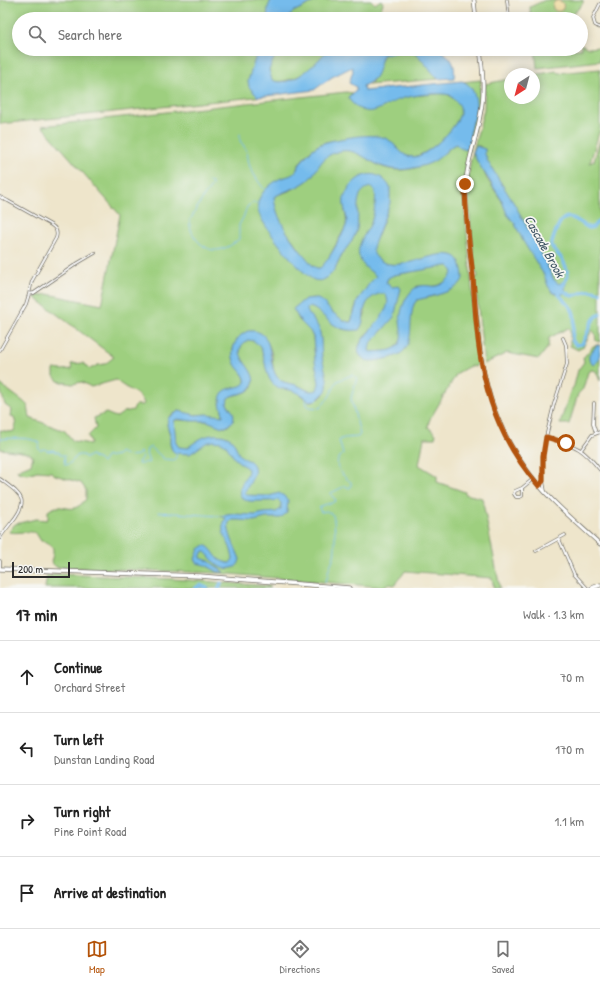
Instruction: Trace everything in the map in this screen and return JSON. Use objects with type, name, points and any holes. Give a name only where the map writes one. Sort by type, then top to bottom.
[{"type":"main road","points":[[474,0],[475,12]]},
{"type":"main road","points":[[481,56],[483,77],[481,115],[467,165],[465,189],[480,357],[489,395],[499,423],[512,449],[533,479],[545,493],[600,544]]},
{"type":"main road","points":[[0,569],[187,576],[291,585],[349,588]]},
{"type":"main road","points":[[592,588],[600,585]]},
{"type":"street","points":[[507,0],[509,12]]},
{"type":"street","points":[[600,4],[594,14],[593,20],[595,25],[600,28]]},
{"type":"street","points":[[0,197],[51,225],[57,232],[55,241],[32,281],[26,304],[0,350]]},
{"type":"street","points":[[29,294],[34,293],[95,253]]},
{"type":"street","points":[[545,493],[543,481],[543,456],[546,437],[554,404],[567,366],[566,345],[563,338]]},
{"type":"street","points":[[594,403],[593,424],[596,433]]},
{"type":"street","points":[[581,450],[591,437],[600,432]]},
{"type":"street","points":[[546,437],[571,445],[581,450],[600,470]]},
{"type":"street","points":[[0,479],[18,494],[21,498],[22,505],[20,512],[0,538]]},
{"type":"street","points":[[522,488],[522,496],[517,497],[515,495],[515,491],[522,488],[533,479]]},
{"type":"street","points":[[539,486],[543,481]]},
{"type":"street","points":[[536,551],[565,535]]},
{"type":"street","points":[[559,539],[574,574],[586,588]]},
{"type":"street","points":[[0,561],[0,569]]},
{"type":"green space","points":[[0,0],[272,0],[270,12],[12,12],[12,56],[259,56],[258,96],[264,96],[0,124]]},
{"type":"green space","points":[[318,0],[371,0],[375,4],[381,0],[383,3],[381,12],[292,12]]},
{"type":"green space","points":[[545,0],[583,0],[583,3],[574,12],[530,12],[530,7]]},
{"type":"green space","points":[[600,47],[600,61],[537,68],[536,56],[588,56],[588,48]]},
{"type":"green space","points":[[274,56],[326,56],[312,69],[284,81],[271,81],[269,70]]},
{"type":"green space","points":[[383,56],[419,56],[438,79],[368,85],[372,82]]},
{"type":"green space","points":[[600,69],[600,129],[590,163],[594,161],[600,140],[600,342],[596,341],[595,333],[592,330],[583,347],[578,350],[570,346],[570,331],[568,328],[549,338],[548,347],[539,359],[507,353],[484,364],[475,278],[478,277],[477,273],[475,273],[468,180],[471,159],[484,109],[485,84],[504,80],[504,104],[540,104],[540,74],[556,71],[558,73]],"holes":[[[476,146],[480,146],[481,149],[485,150],[484,154],[486,160],[519,213],[545,259],[556,284],[561,284],[566,281],[565,291],[562,295],[555,294],[551,291],[548,280],[526,244],[517,225],[487,179],[474,153]]]},
{"type":"green space","points":[[481,80],[479,108],[467,158],[463,191],[479,364],[475,367],[470,366],[457,373],[429,421],[428,427],[436,434],[435,438],[424,438],[419,465],[437,476],[437,482],[465,492],[465,494],[482,498],[500,588],[494,588],[492,578],[405,571],[395,585],[388,584],[382,587],[217,573],[56,567],[51,562],[53,554],[52,546],[41,541],[36,533],[9,532],[15,524],[36,519],[48,519],[48,511],[54,508],[76,508],[86,499],[86,490],[81,483],[55,475],[51,472],[37,471],[28,474],[18,472],[17,470],[31,464],[33,456],[29,453],[0,449],[0,430],[10,432],[14,431],[16,425],[14,417],[11,416],[12,410],[5,405],[0,384],[28,406],[30,418],[65,431],[73,441],[90,444],[91,442],[88,436],[96,428],[94,418],[106,413],[117,417],[124,412],[133,410],[136,405],[143,405],[144,403],[139,396],[116,380],[91,387],[82,382],[72,384],[58,381],[54,376],[54,369],[72,369],[71,364],[83,363],[90,369],[98,365],[105,364],[114,357],[34,297],[47,294],[102,305],[120,215],[42,126],[346,92],[353,93],[349,96],[354,97],[353,100],[350,99],[352,102],[367,109],[376,108],[390,101],[403,97],[443,93],[452,98],[454,97],[453,99],[459,103],[461,107],[460,114],[451,130],[435,145],[419,155],[413,157],[405,156],[389,142],[378,137],[330,141],[320,144],[310,151],[302,160],[294,176],[274,184],[264,193],[260,201],[260,210],[262,218],[272,234],[291,254],[289,256],[303,271],[309,276],[320,280],[327,278],[333,272],[341,256],[356,233],[358,223],[356,206],[357,196],[366,187],[370,186],[376,188],[377,198],[375,213],[370,228],[362,242],[360,253],[363,263],[377,274],[378,278],[368,287],[356,305],[351,322],[343,321],[319,300],[312,298],[304,301],[294,309],[299,320],[310,330],[313,337],[316,367],[320,382],[316,392],[280,381],[274,371],[271,350],[266,341],[255,333],[244,333],[236,342],[233,350],[233,357],[243,374],[245,385],[223,393],[220,403],[224,416],[223,418],[190,414],[179,411],[170,416],[167,425],[171,438],[171,448],[178,454],[175,441],[174,420],[211,421],[224,427],[228,426],[233,421],[233,413],[226,403],[228,397],[246,392],[253,384],[251,375],[239,357],[241,346],[246,339],[253,338],[260,344],[264,353],[266,368],[276,386],[295,391],[306,399],[312,401],[319,399],[323,395],[326,383],[321,358],[320,333],[318,327],[305,308],[310,307],[315,309],[331,322],[343,329],[353,330],[362,323],[365,314],[364,306],[366,302],[383,289],[386,290],[389,308],[385,315],[363,339],[359,345],[359,351],[362,357],[368,360],[389,358],[400,353],[406,347],[412,308],[418,299],[446,291],[461,281],[462,276],[460,264],[457,258],[451,255],[443,255],[427,260],[388,266],[373,256],[371,249],[384,218],[388,201],[387,185],[377,177],[371,175],[365,176],[355,182],[349,190],[345,200],[346,226],[326,263],[319,269],[316,269],[305,258],[281,225],[274,209],[273,198],[276,195],[291,190],[305,182],[310,178],[326,157],[340,151],[350,150],[376,164],[397,170],[418,167],[429,163],[447,151],[456,142],[461,147],[468,147],[470,144],[468,128],[474,117],[475,101],[470,87],[461,82]]},
{"type":"green space","points":[[450,264],[454,273],[442,284],[428,287],[417,286],[401,340],[396,348],[388,351],[370,352],[368,350],[371,341],[381,332],[393,317],[386,283],[389,276]]},
{"type":"green space","points":[[600,345],[600,381],[596,371],[592,370],[588,372],[583,389],[578,394],[569,424],[560,424],[570,392],[574,386],[578,370],[584,362],[583,358],[593,346]]},
{"type":"green space","points":[[54,574],[172,579],[270,586],[270,588],[45,588],[47,576],[53,576]]},
{"type":"sand","points":[[556,1],[560,1],[562,2],[562,10],[556,11],[553,8],[553,4]]},
{"type":"water","points":[[271,0],[318,0],[293,12],[268,12]]},
{"type":"water","points":[[256,56],[275,56],[269,70],[272,80],[280,82],[296,78],[311,67],[322,56],[383,56],[377,74],[372,80],[363,86],[364,91],[462,81],[467,83],[473,91],[476,107],[475,117],[470,129],[470,141],[466,150],[460,148],[456,144],[450,147],[437,160],[431,163],[401,170],[378,165],[361,155],[350,151],[337,152],[326,157],[307,181],[274,197],[279,217],[288,234],[313,266],[320,268],[331,254],[346,226],[347,219],[344,198],[347,191],[352,184],[364,176],[371,174],[377,176],[384,180],[390,187],[390,203],[373,247],[376,257],[385,263],[403,264],[443,254],[451,255],[457,257],[459,260],[463,278],[461,283],[450,290],[417,300],[414,304],[412,313],[410,339],[407,346],[396,356],[385,359],[369,361],[364,359],[359,353],[359,345],[385,311],[388,302],[385,294],[377,295],[367,302],[359,330],[347,330],[337,327],[316,310],[309,307],[307,311],[318,326],[320,332],[322,357],[327,379],[326,391],[317,400],[309,401],[298,393],[278,388],[273,384],[267,373],[261,350],[254,341],[248,340],[242,346],[240,352],[253,376],[253,383],[248,391],[228,398],[227,404],[233,412],[233,421],[226,427],[222,427],[207,421],[177,419],[174,421],[176,443],[179,447],[187,448],[202,438],[211,435],[221,435],[232,440],[239,454],[250,461],[254,468],[253,476],[245,492],[247,495],[269,496],[279,493],[288,500],[287,512],[281,518],[266,518],[254,521],[232,520],[229,522],[228,526],[230,535],[240,559],[238,565],[232,568],[222,568],[203,551],[201,555],[201,558],[209,561],[224,572],[218,572],[205,565],[197,563],[195,559],[199,549],[205,545],[209,547],[223,562],[230,563],[233,559],[230,547],[223,531],[223,525],[226,518],[220,516],[234,514],[255,515],[276,512],[281,509],[281,503],[278,500],[250,501],[242,499],[240,492],[248,469],[235,459],[225,444],[221,442],[213,441],[206,443],[190,454],[175,453],[170,444],[170,434],[167,425],[168,418],[179,411],[196,415],[206,414],[223,416],[220,403],[221,395],[227,389],[243,385],[245,382],[245,377],[236,366],[233,359],[233,349],[234,344],[240,336],[248,331],[257,332],[264,335],[270,349],[272,366],[279,379],[283,382],[297,385],[308,390],[317,390],[319,383],[313,337],[293,309],[305,299],[315,298],[322,301],[332,312],[343,320],[351,322],[358,300],[376,276],[366,268],[359,256],[359,247],[370,225],[373,214],[375,204],[374,189],[370,187],[361,193],[358,203],[357,228],[353,239],[342,254],[331,274],[320,281],[314,280],[308,276],[291,259],[273,237],[260,217],[258,210],[261,195],[268,187],[281,178],[294,173],[309,153],[325,142],[352,137],[383,137],[389,140],[409,157],[413,157],[427,151],[444,138],[457,121],[460,113],[460,107],[457,102],[450,95],[445,94],[419,95],[396,101],[375,111],[364,111],[354,105],[348,97],[356,91],[356,87],[349,83],[353,71],[352,67],[332,77],[314,90],[258,97],[249,87],[248,81]],"holes":[[[446,266],[449,266],[453,272],[450,277],[438,286],[419,286],[412,290],[404,302],[401,312],[401,339],[395,348],[383,351],[369,351],[370,344],[394,317],[401,289],[399,286],[392,287],[386,283],[388,278],[394,275]]]},
{"type":"water","points":[[419,56],[448,56],[452,60],[454,78],[438,79]]},
{"type":"water","points":[[476,146],[485,149],[488,162],[515,205],[554,280],[559,284],[566,280],[565,291],[562,295],[553,293],[548,286],[544,275],[523,241],[515,224],[507,214],[501,199],[477,161],[473,153]]},
{"type":"water","points":[[597,345],[600,346],[599,357],[597,362],[593,365],[589,360],[589,355]]},
{"type":"waterway","points":[[240,134],[240,141],[247,151],[250,167],[257,180],[266,191]]},
{"type":"waterway","points":[[208,181],[212,183],[212,186],[204,196],[190,220],[193,235],[208,249],[224,249],[239,239],[239,225],[247,207],[251,203],[257,203]]},
{"type":"waterway","name":"Cascade Brook","points":[[564,284],[568,275],[562,259],[551,245],[559,224],[566,218],[572,218],[589,228],[593,227],[600,220]]},
{"type":"waterway","points":[[562,290],[572,296],[589,291],[600,293]]},
{"type":"waterway","points":[[558,293],[573,312],[574,319],[572,340],[576,345],[582,344],[591,323],[600,314]]},
{"type":"waterway","points":[[306,399],[307,405],[310,407],[320,408],[329,397],[337,381],[352,375],[357,378],[351,398],[360,434],[358,437],[339,440],[343,454],[339,458],[338,465],[343,475],[351,482],[351,487],[349,488],[345,486],[331,493],[336,500],[322,505],[319,508],[321,512],[327,511],[333,515],[334,523],[335,553],[329,569],[328,577],[325,582]]},
{"type":"waterway","points":[[0,439],[21,438],[36,441],[40,443],[38,447],[40,450],[54,450],[55,452],[59,452],[60,455],[64,455],[65,465],[69,464],[78,455],[83,455],[86,458],[91,455],[102,463],[106,457],[118,455],[120,452],[130,456],[138,455],[140,452],[142,457],[138,464],[148,463],[146,454],[147,449],[151,447],[164,459],[174,460],[177,454]]},
{"type":"waterway","points":[[158,512],[220,516]]},
{"type":"waterway","points":[[219,588],[221,583]]},
{"type":"waterway","points":[[196,588],[200,585],[207,588]]},
{"type":"route","points":[[465,184],[480,357],[489,395],[496,416],[512,449],[524,468],[539,486],[543,481],[543,456],[546,437],[566,443]]}]
